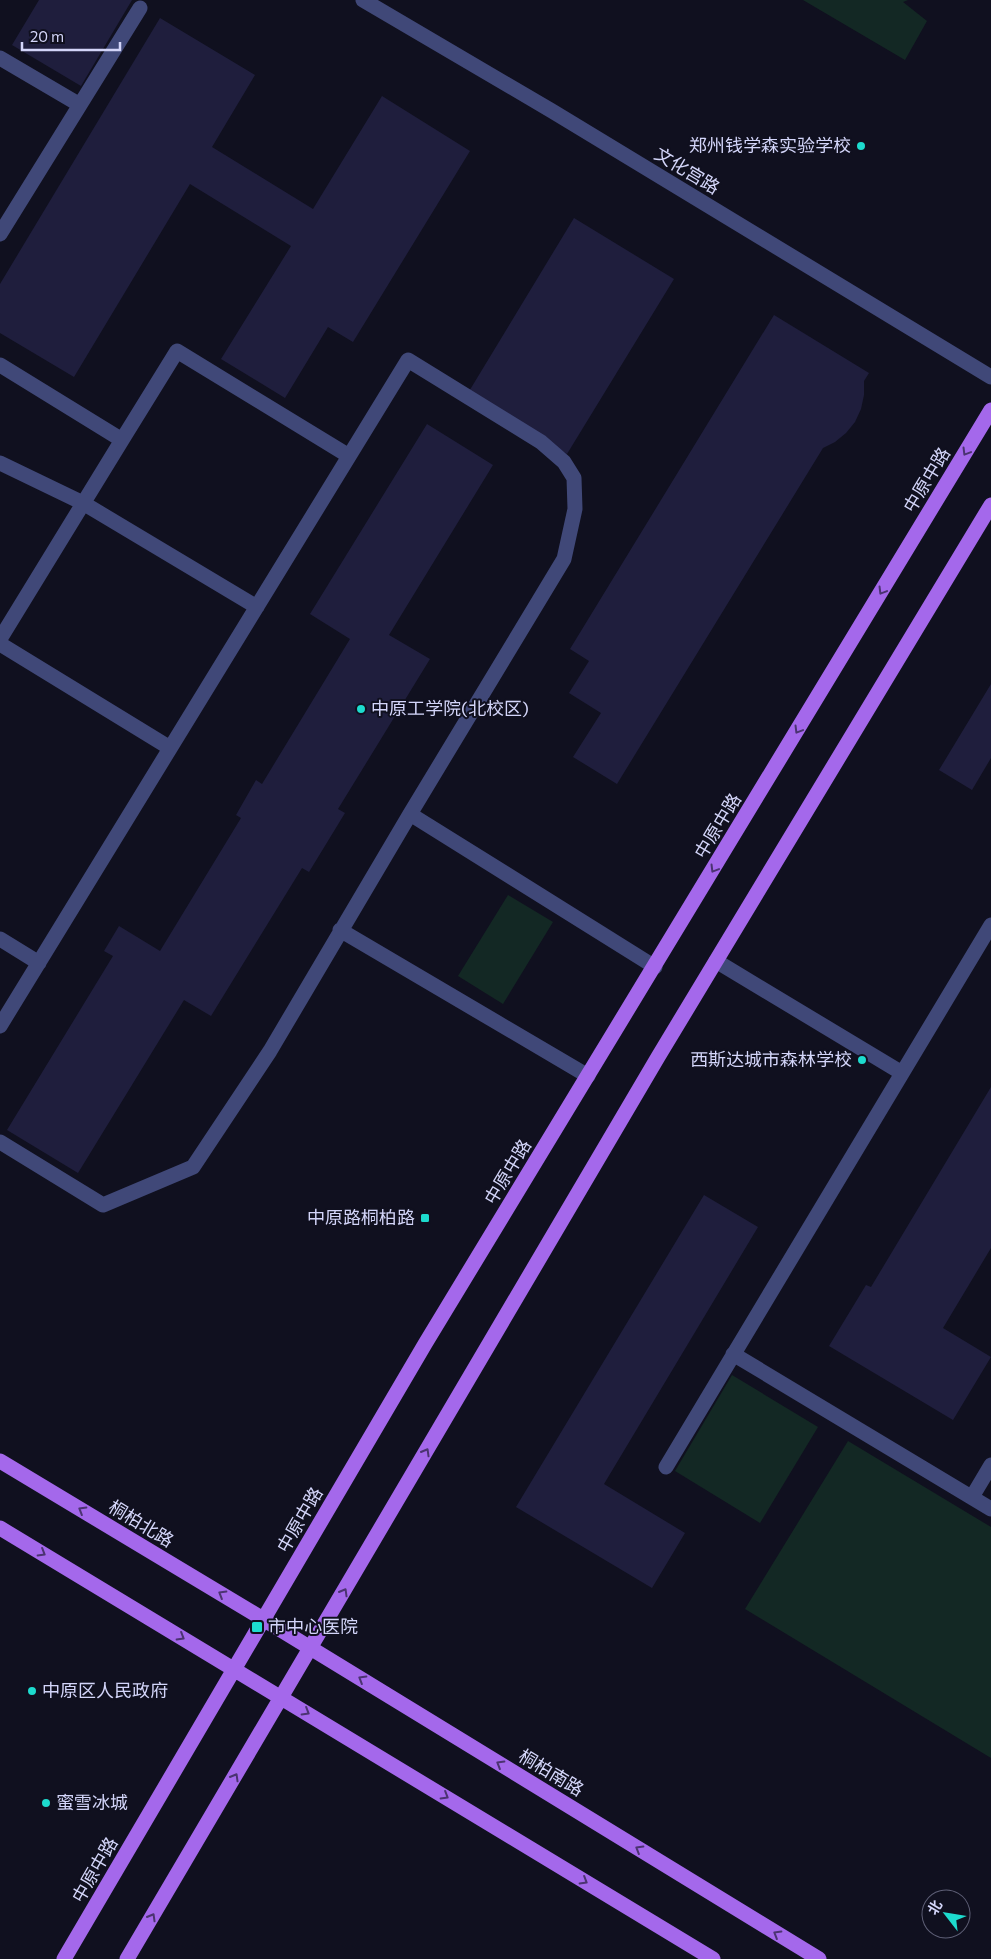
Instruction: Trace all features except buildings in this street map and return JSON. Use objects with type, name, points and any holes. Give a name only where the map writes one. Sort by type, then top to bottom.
[{"type":"main road","name":"中原中路","points":[[64,1959],[425,1344],[991,410]]},
{"type":"main road","points":[[127,1959],[716,961],[991,505]]},
{"type":"main road","name":"桐柏北路","points":[[0,1461],[263,1619]]},
{"type":"main road","points":[[0,1528],[713,1959]]},
{"type":"main road","name":"桐柏南路","points":[[263,1619],[819,1959]]},
{"type":"street","name":"文化宫路","points":[[363,0],[552,111],[991,377]]},
{"type":"street","points":[[0,234],[140,8]]},
{"type":"street","points":[[0,58],[80,105]]},
{"type":"street","points":[[0,639],[177,351],[349,456]]},
{"type":"street","points":[[0,1026],[408,360],[541,442],[564,462],[574,478],[575,508],[564,558],[340,930],[270,1051],[193,1167],[103,1206],[0,1142]]},
{"type":"street","points":[[0,365],[122,440]]},
{"type":"street","points":[[0,463],[83,503],[257,607]]},
{"type":"street","points":[[0,644],[170,748]]},
{"type":"street","points":[[410,814],[655,966]]},
{"type":"street","points":[[666,1467],[991,925]]},
{"type":"street","points":[[340,930],[588,1076]]},
{"type":"street","points":[[0,939],[39,963]]},
{"type":"street","points":[[716,961],[902,1073]]},
{"type":"street","points":[[733,1354],[991,1509]]},
{"type":"street","points":[[972,1497],[991,1465]]},
{"type":"green space","points":[[803,0],[908,0],[903,2],[927,21],[905,60]]},
{"type":"green space","points":[[508,895],[553,922],[503,1004],[458,976]]},
{"type":"green space","points":[[732,1375],[818,1427],[760,1523],[675,1471]]},
{"type":"green space","points":[[848,1441],[991,1527],[991,1758],[745,1609]]},
{"type":"place","name":"郑州钱学森实验学校","points":[[861,146]]},
{"type":"place","name":"中原工学院(北校区)","points":[[361,709]]},
{"type":"place","name":"西斯达城市森林学校","points":[[862,1060]]},
{"type":"place","name":"中原路桐柏路","points":[[425,1218]]},
{"type":"place","name":"市中心医院","points":[[257,1627]]},
{"type":"place","name":"中原区人民政府","points":[[32,1691]]},
{"type":"place","name":"蜜雪冰城","points":[[46,1803]]}]
